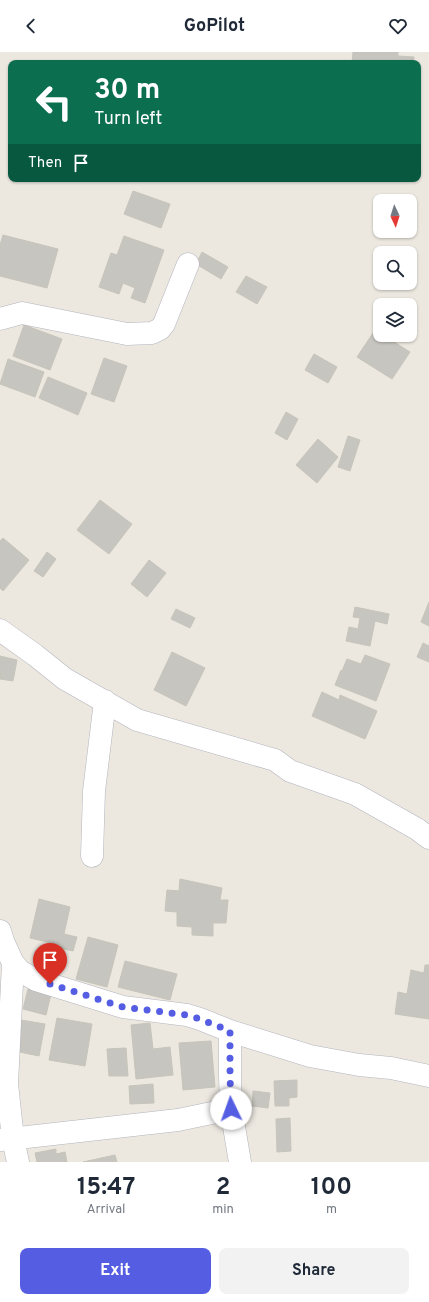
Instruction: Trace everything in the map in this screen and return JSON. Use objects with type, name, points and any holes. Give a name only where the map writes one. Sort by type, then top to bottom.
[{"type":"street","points":[[0,319],[22,313],[127,334],[152,333],[160,329],[164,324],[188,264]]},
{"type":"street","points":[[0,630],[35,654],[64,679],[137,720],[275,760],[290,771],[355,794],[417,828],[429,838]]},
{"type":"street","points":[[92,856],[94,791],[105,701]]},
{"type":"street","points":[[0,932],[13,963],[20,971],[36,980],[123,1007],[187,1015],[230,1031],[310,1056],[359,1065],[391,1068],[429,1076]]},
{"type":"street","points":[[13,963],[4,1037],[7,1084],[6,1139],[18,1162]]},
{"type":"street","points":[[230,1031],[231,1109],[240,1162]]},
{"type":"street","points":[[6,1139],[178,1120],[231,1109]]},
{"type":"building","points":[[353,52],[398,52],[398,56],[414,57],[414,60],[352,60]]},
{"type":"building","points":[[133,191],[170,204],[161,228],[124,214]]},
{"type":"building","points":[[3,235],[58,249],[47,288],[0,276],[0,245]]},
{"type":"building","points":[[124,236],[164,250],[145,303],[131,298],[135,288],[123,283],[119,294],[99,287],[111,253],[117,255]]},
{"type":"building","points":[[202,252],[228,267],[221,279],[196,264]]},
{"type":"building","points":[[246,276],[267,287],[257,304],[236,292]]},
{"type":"building","points":[[24,325],[62,339],[50,370],[13,356]]},
{"type":"building","points":[[373,333],[373,342],[394,342],[410,352],[392,379],[357,357]]},
{"type":"building","points":[[314,354],[337,367],[328,383],[305,370]]},
{"type":"building","points":[[104,358],[127,366],[114,402],[91,394]]},
{"type":"building","points":[[8,359],[44,372],[35,397],[0,384]]},
{"type":"building","points":[[48,377],[87,393],[78,415],[39,398]]},
{"type":"building","points":[[286,412],[298,419],[287,440],[275,433]]},
{"type":"building","points":[[348,436],[360,440],[350,471],[338,467]]},
{"type":"building","points":[[318,439],[338,457],[317,483],[296,465]]},
{"type":"building","points":[[100,500],[132,524],[109,554],[77,530]]},
{"type":"building","points":[[3,538],[29,560],[3,591],[0,588],[0,541]]},
{"type":"building","points":[[47,552],[56,559],[43,577],[34,571]]},
{"type":"building","points":[[149,560],[166,573],[147,597],[131,584]]},
{"type":"building","points":[[429,602],[429,626],[421,622]]},
{"type":"building","points":[[355,607],[389,614],[387,624],[375,621],[370,646],[346,641],[349,627],[358,629],[360,618],[353,617]]},
{"type":"building","points":[[176,609],[195,618],[190,628],[171,619]]},
{"type":"building","points":[[423,643],[429,646],[429,662],[417,657]]},
{"type":"building","points":[[172,652],[205,668],[186,706],[154,690]]},
{"type":"building","points":[[365,655],[390,664],[376,701],[335,685],[347,659],[361,664]]},
{"type":"building","points":[[0,656],[17,660],[13,681],[0,679]]},
{"type":"building","points":[[322,692],[339,700],[340,695],[377,711],[365,739],[312,716]]},
{"type":"building","points":[[180,879],[222,888],[220,900],[228,900],[226,923],[213,923],[213,936],[192,935],[192,927],[177,926],[177,912],[165,911],[167,890],[179,891]]},
{"type":"building","points":[[39,899],[70,907],[64,934],[77,937],[73,951],[60,948],[61,945],[30,938]]},
{"type":"building","points":[[88,937],[118,945],[107,987],[76,979]]},
{"type":"building","points":[[125,961],[177,974],[170,1000],[118,987]]},
{"type":"building","points":[[425,965],[429,965],[429,1019],[395,1014],[398,992],[407,994],[411,970],[424,973]]},
{"type":"building","points":[[28,989],[51,994],[46,1015],[23,1009]]},
{"type":"building","points":[[57,1018],[92,1024],[85,1066],[49,1060]]},
{"type":"building","points":[[21,1020],[45,1024],[39,1056],[15,1051]]},
{"type":"building","points":[[150,1023],[153,1049],[170,1047],[173,1075],[136,1079],[131,1025]]},
{"type":"building","points":[[211,1041],[215,1087],[183,1090],[179,1043]]},
{"type":"building","points":[[126,1048],[128,1076],[109,1076],[107,1049]]},
{"type":"building","points":[[297,1080],[297,1097],[289,1098],[289,1106],[275,1106],[274,1081]]},
{"type":"building","points":[[153,1084],[154,1103],[130,1104],[129,1086]]},
{"type":"building","points":[[253,1091],[270,1093],[268,1108],[252,1106]]},
{"type":"building","points":[[290,1118],[291,1151],[277,1152],[276,1119]]},
{"type":"building","points":[[56,1149],[56,1154],[65,1152],[67,1162],[37,1162],[35,1153]]},
{"type":"building","points":[[115,1155],[117,1162],[83,1162]]},
{"type":"route","points":[[50,984],[123,1007],[187,1015],[230,1031],[231,1109]]}]
